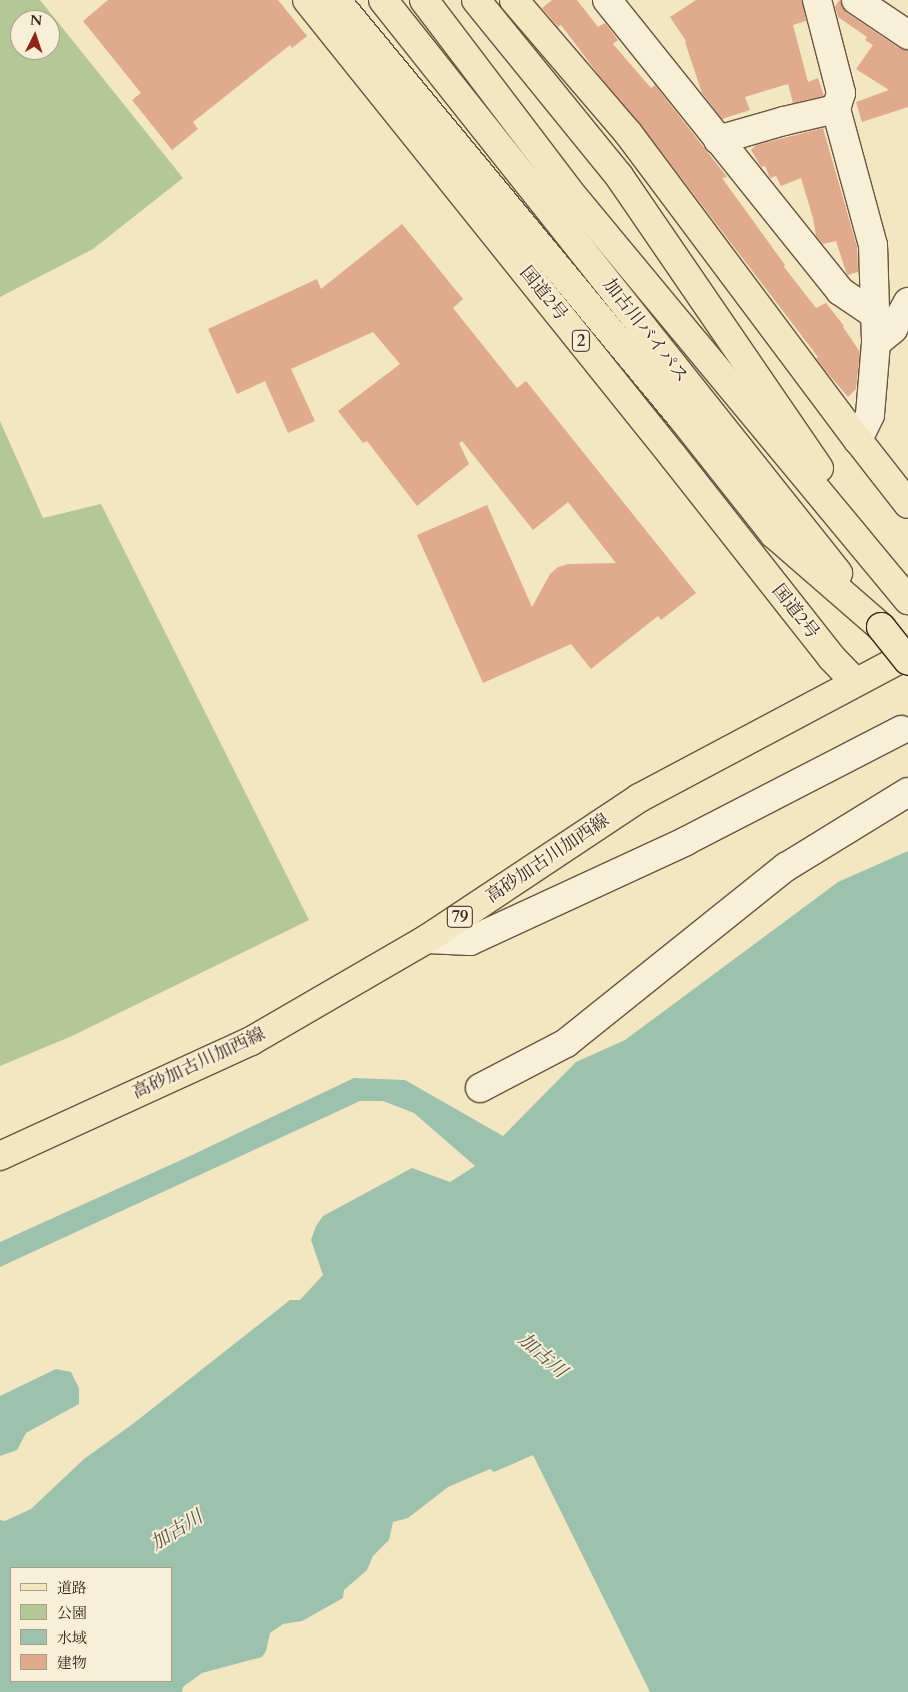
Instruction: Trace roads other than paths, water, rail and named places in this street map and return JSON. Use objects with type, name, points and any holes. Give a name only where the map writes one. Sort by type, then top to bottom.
[{"type":"main road","name":"国道2号","points":[[307,0],[667,448],[832,658],[855,682]]},
{"type":"main road","points":[[336,0],[682,418],[774,534],[881,627]]},
{"type":"main road","name":"加古川バイパス","points":[[383,0],[908,661]]},
{"type":"main road","name":"加古川バイパス","points":[[424,0],[568,190],[908,599]]},
{"type":"main road","points":[[476,0],[619,176],[908,599]]},
{"type":"main road","points":[[514,0],[628,133],[908,504]]},
{"type":"main road","name":"高砂加古川加西線","points":[[0,1156],[251,1041],[427,940],[639,798],[908,655]]},
{"type":"street","points":[[608,0],[840,291],[874,314]]},
{"type":"street","points":[[818,0],[841,93],[836,109],[873,245],[876,343],[870,415],[858,440]]},
{"type":"street","points":[[856,0],[908,35]]},
{"type":"street","points":[[718,140],[784,121],[836,109]]},
{"type":"street","points":[[876,343],[893,329],[908,302]]},
{"type":"street","points":[[427,940],[470,941],[686,841],[901,730]]},
{"type":"street","points":[[480,1088],[566,1043],[786,867],[908,792]]},
{"type":"water","name":"加古川","points":[[908,851],[908,1692],[650,1692],[533,1455],[494,1472],[490,1469],[448,1487],[408,1518],[393,1522],[389,1540],[373,1556],[367,1570],[344,1590],[343,1598],[302,1621],[283,1624],[270,1633],[266,1651],[262,1657],[202,1673],[183,1687],[182,1692],[0,1692],[0,1520],[5,1521],[31,1509],[84,1459],[134,1423],[290,1300],[300,1300],[323,1275],[311,1240],[316,1226],[323,1216],[412,1168],[450,1182],[475,1166],[414,1113],[383,1101],[360,1101],[0,1267],[0,1242],[190,1156],[354,1078],[405,1080],[503,1136],[576,1062],[625,1040],[838,882]]},
{"type":"water","points":[[56,1369],[71,1372],[79,1388],[79,1404],[26,1433],[17,1450],[0,1456],[0,1396]]}]
